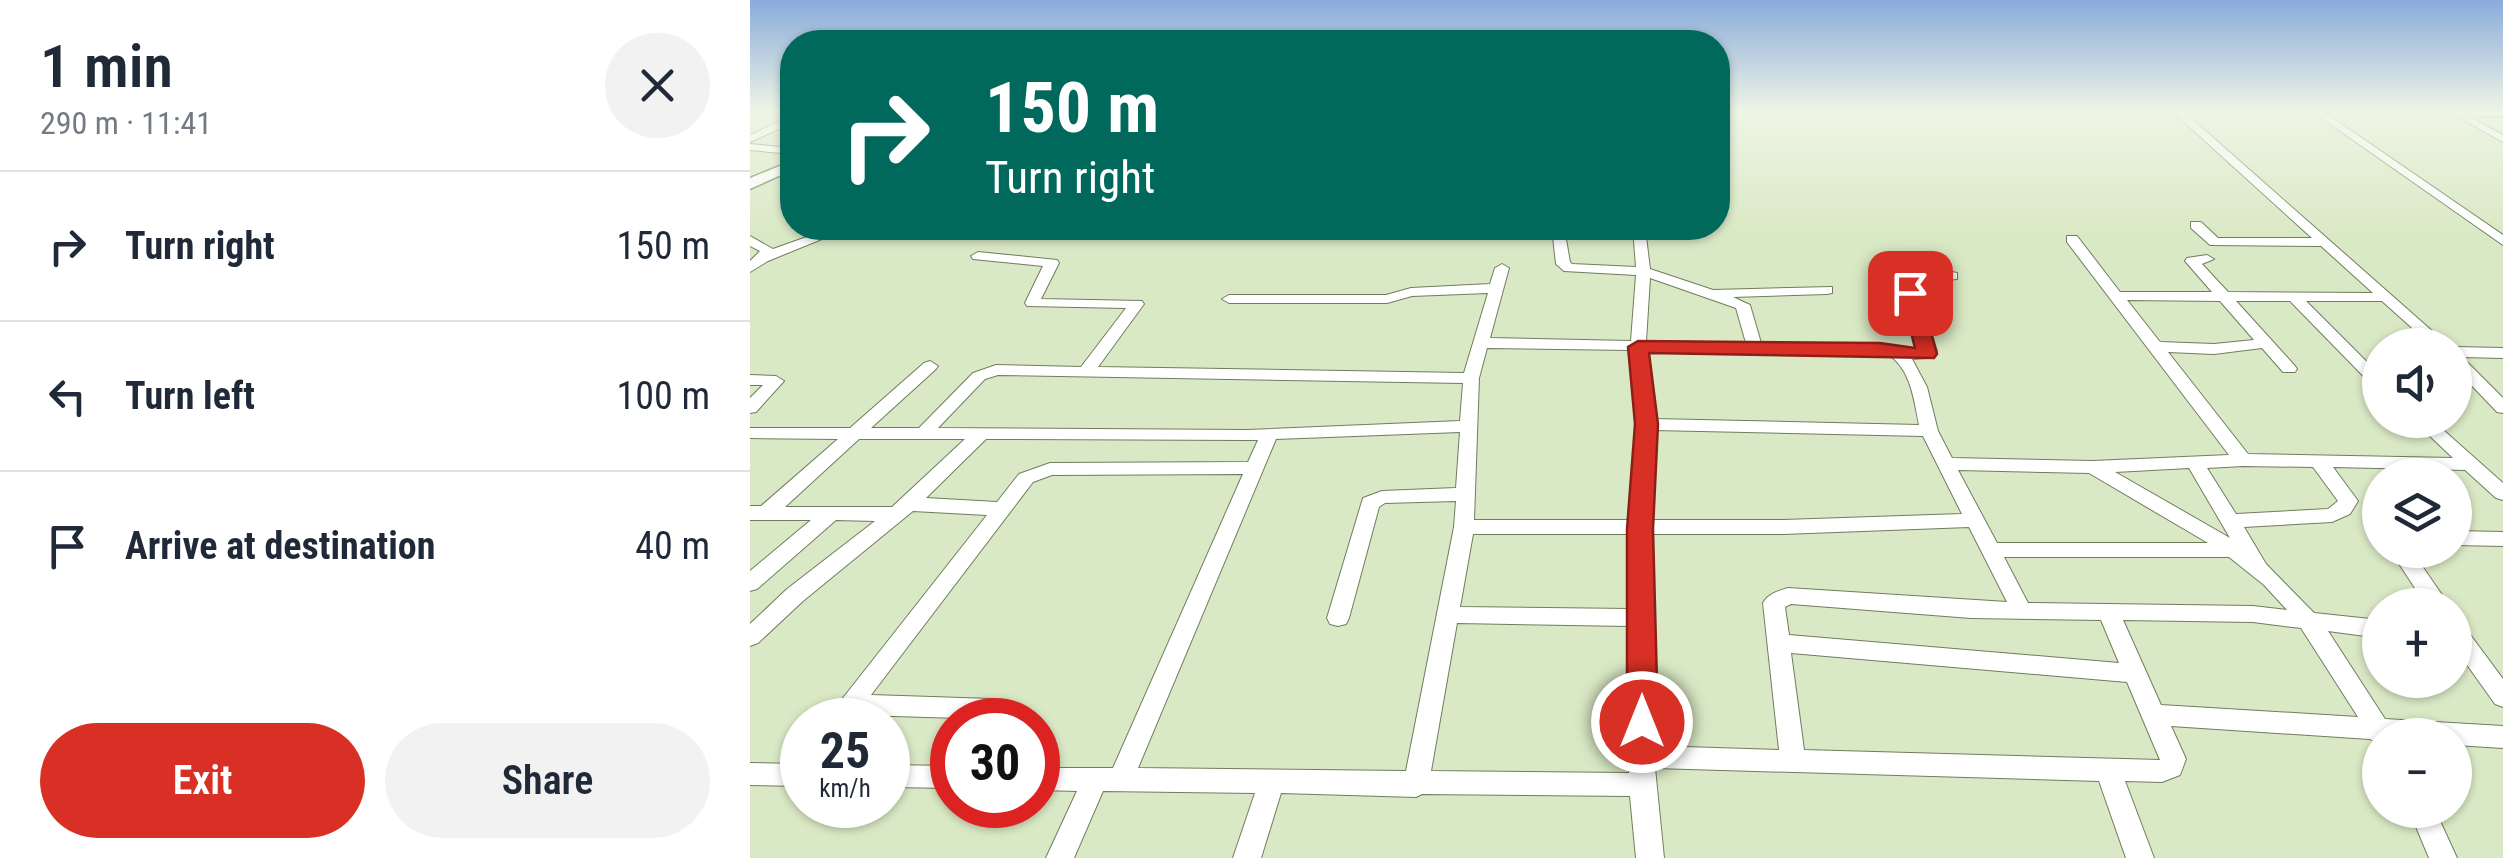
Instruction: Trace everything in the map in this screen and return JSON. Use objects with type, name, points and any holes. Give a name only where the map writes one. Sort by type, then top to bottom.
[{"type":"street","points":[[2224,152],[2422,328]]},
{"type":"street","points":[[2375,152],[2503,242]]},
{"type":"street","points":[[750,184],[780,170]]},
{"type":"street","points":[[2196,226],[2215,242],[2326,242]]},
{"type":"street","points":[[2072,239],[2243,460]]},
{"type":"street","points":[[750,240],[766,250],[763,258]]},
{"type":"street","points":[[750,268],[763,258],[810,240]]},
{"type":"street","points":[[1560,240],[1565,266],[1643,271],[1713,294],[1747,310],[1755,348]]},
{"type":"street","points":[[1641,240],[1638,347],[1646,424],[1640,529],[1642,785],[1650,858]]},
{"type":"street","points":[[978,256],[1052,264],[1052,272],[1032,303],[1138,304],[1087,370]]},
{"type":"street","points":[[2207,258],[2192,261],[2289,369]]},
{"type":"street","points":[[1482,342],[1880,349],[1900,354],[1929,351],[1906,279],[1952,276]]},
{"type":"street","points":[[1229,299],[1387,299],[1499,278],[1471,378],[1464,528],[1451,615],[1416,785]]},
{"type":"street","points":[[1713,294],[1827,290]]},
{"type":"street","points":[[2118,296],[2388,297]]},
{"type":"street","points":[[2293,296],[2362,366]]},
{"type":"street","points":[[2157,348],[2214,349],[2266,343]]},
{"type":"street","points":[[2472,352],[2503,353]]},
{"type":"street","points":[[1900,354],[1920,387],[1928,431],[2020,609]]},
{"type":"street","points":[[758,514],[930,366]]},
{"type":"street","points":[[924,434],[986,372],[1087,370],[1471,378]]},
{"type":"street","points":[[2472,376],[2503,408]]},
{"type":"street","points":[[750,380],[776,381],[750,408]]},
{"type":"street","points":[[1646,424],[1928,431]]},
{"type":"street","points":[[750,433],[1268,434],[1468,426]]},
{"type":"street","points":[[750,637],[796,594],[903,509],[981,434]]},
{"type":"street","points":[[1060,858],[1108,780],[1268,434]]},
{"type":"street","points":[[2442,438],[2464,458]]},
{"type":"street","points":[[1947,464],[2093,467],[2243,460],[2362,463]]},
{"type":"street","points":[[2230,521],[2332,514],[2344,509],[2348,501],[2342,490],[2318,462]]},
{"type":"street","points":[[2195,463],[2261,572]]},
{"type":"street","points":[[2472,465],[2503,494]]},
{"type":"street","points":[[2093,467],[2261,572],[2306,618],[2370,718]]},
{"type":"street","points":[[856,698],[859,689],[1026,478],[1050,469],[1255,468]]},
{"type":"street","points":[[1338,618],[1370,503],[1382,497],[1466,494]]},
{"type":"street","points":[[758,514],[1000,509]]},
{"type":"street","points":[[750,583],[831,514]]},
{"type":"street","points":[[1464,528],[1640,529],[1973,520]]},
{"type":"street","points":[[2472,538],[2503,539]]},
{"type":"street","points":[[1990,550],[2229,550]]},
{"type":"street","points":[[1793,761],[1774,603],[1788,596],[1955,609],[2306,618],[2362,626]]},
{"type":"street","points":[[1643,757],[2171,768],[2173,759],[2108,611]]},
{"type":"street","points":[[1451,615],[1642,618]]},
{"type":"street","points":[[1779,644],[1850,646],[2054,670],[2136,673]]},
{"type":"street","points":[[2472,656],[2503,697]]},
{"type":"street","points":[[2153,714],[2362,731]]},
{"type":"street","points":[[2472,735],[2503,736]]},
{"type":"street","points":[[2108,769],[2140,858]]},
{"type":"street","points":[[750,774],[780,774]]},
{"type":"street","points":[[1060,779],[1642,785]]},
{"type":"street","points":[[1247,858],[1272,781]]},
{"type":"street","points":[[2430,828],[2443,858]]},
{"type":"route","points":[[1642,722],[1640,529],[1646,424],[1638,347],[1880,349],[1927,354],[1910,293]]}]
